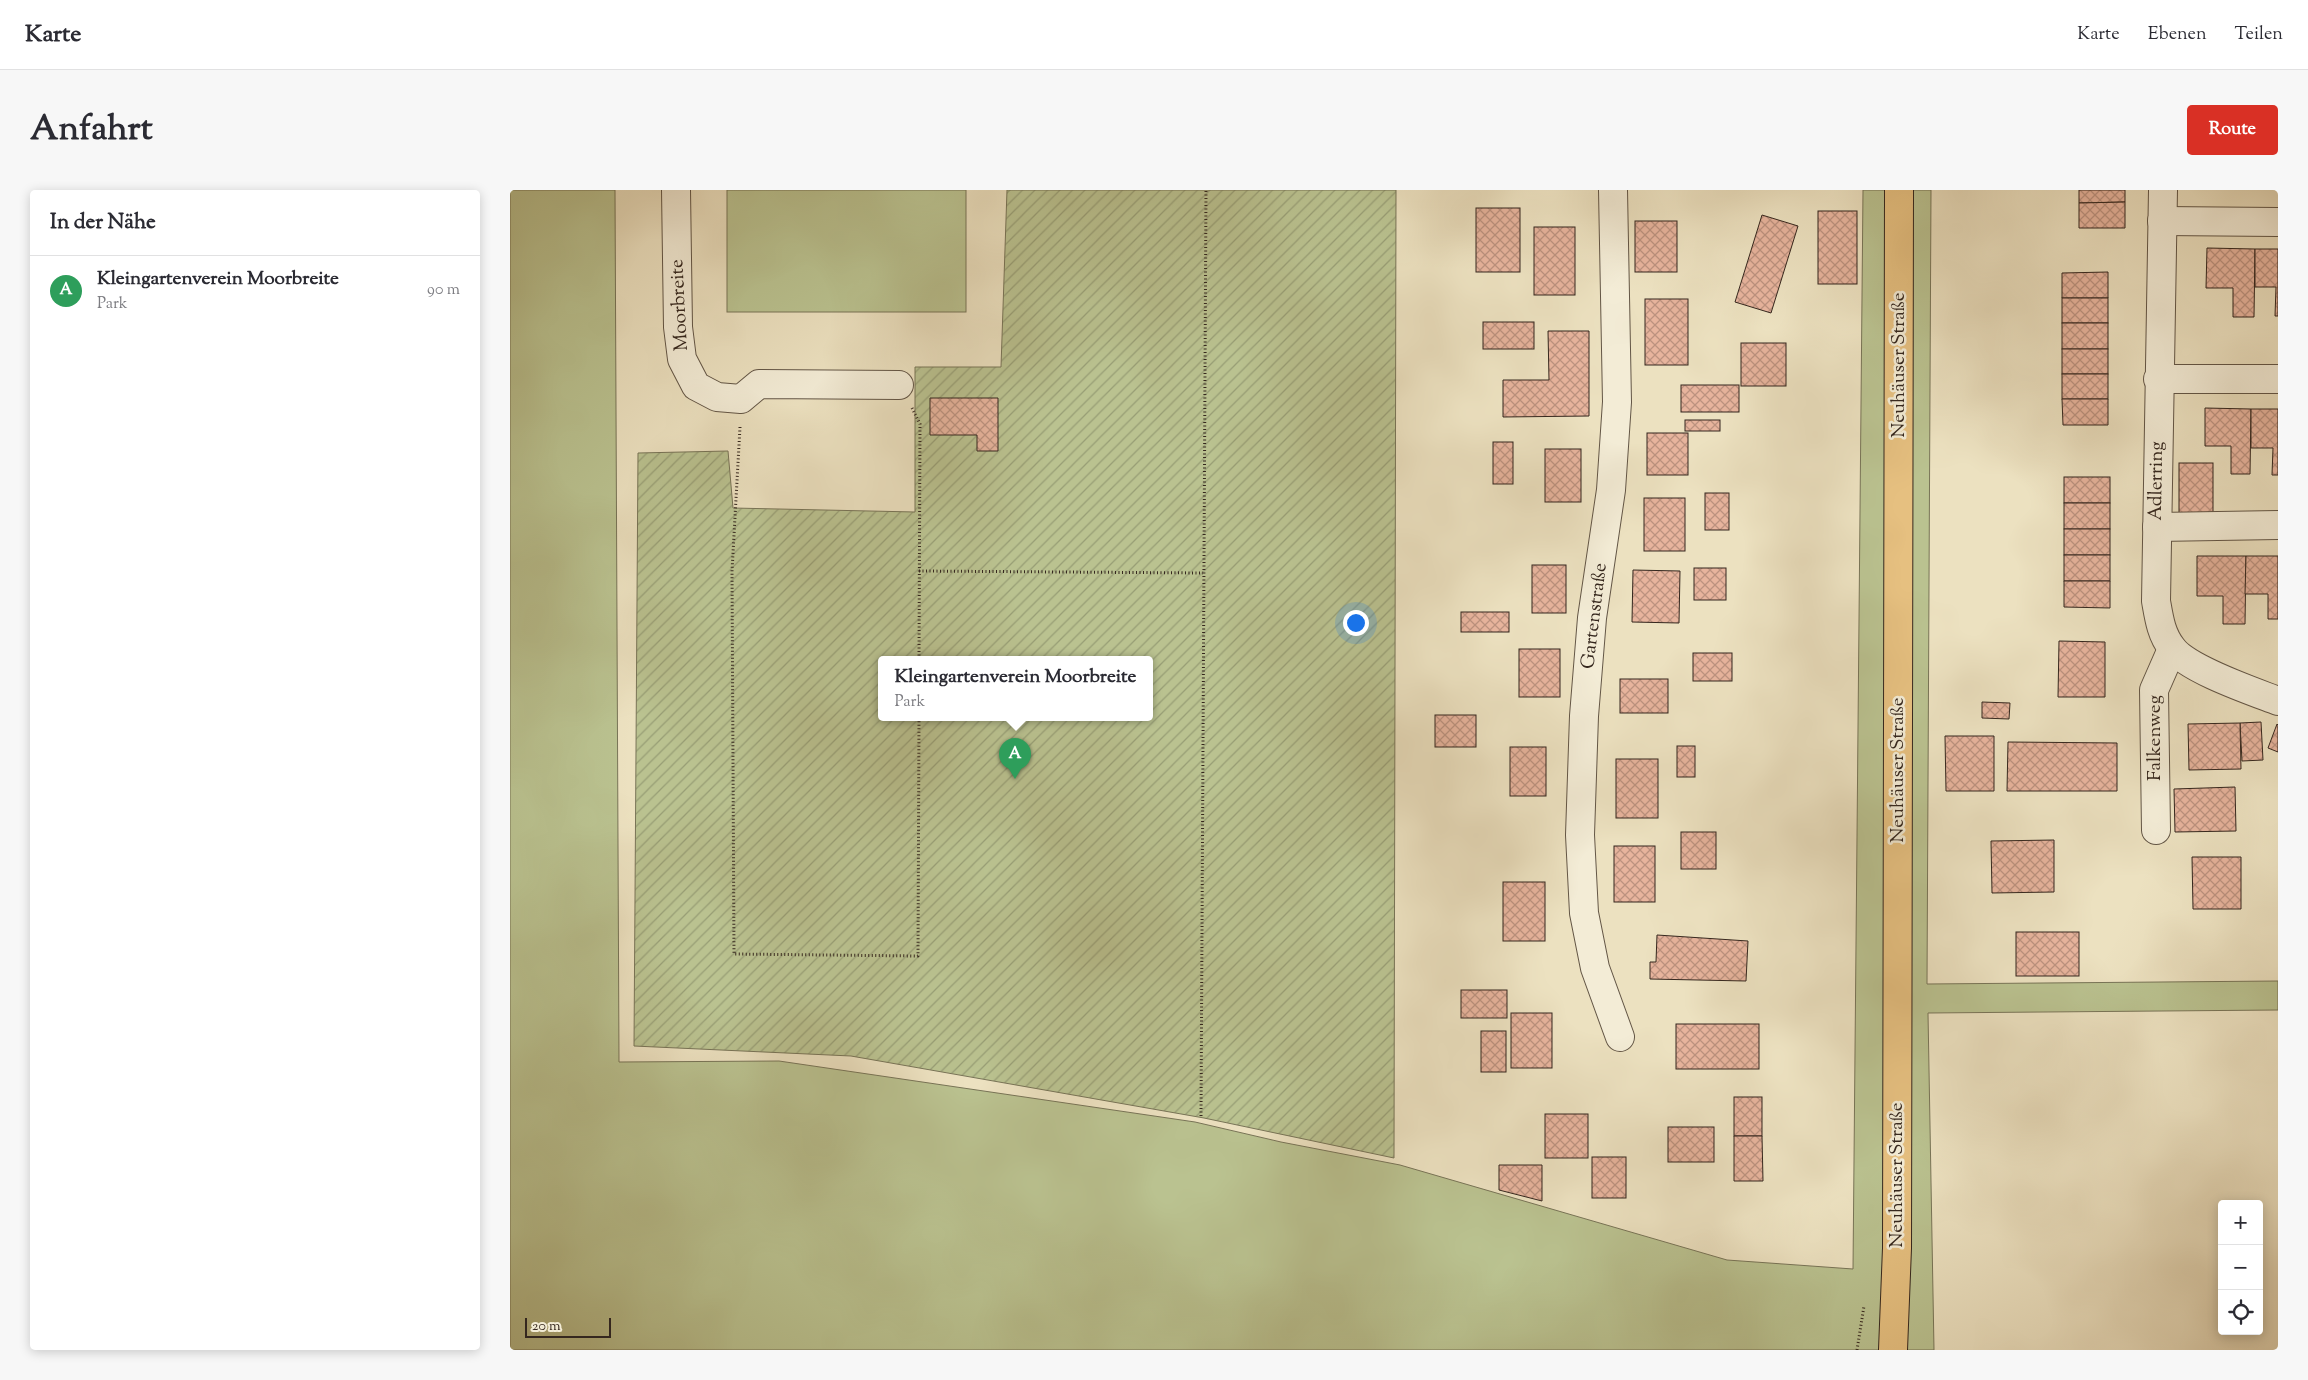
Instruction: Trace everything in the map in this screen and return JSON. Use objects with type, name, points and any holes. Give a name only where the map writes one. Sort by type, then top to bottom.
[{"type":"main road","name":"Neuhäuser Straße","points":[[1893,1350],[1897,1190],[1899,190]]},
{"type":"street","name":"Moorbreite","points":[[676,190],[678,327],[682,359],[696,386],[717,397],[741,399]]},
{"type":"street","name":"Gartenstraße","points":[[1613,190],[1617,402],[1611,490],[1592,618],[1584,716],[1580,835],[1584,913],[1595,968],[1620,1038]]},
{"type":"street","name":"Adlerring","points":[[2163,190],[2158,379],[2156,601],[2162,631],[2172,650]]},
{"type":"street","points":[[2162,221],[2278,222]]},
{"type":"street","points":[[2158,379],[2278,379]]},
{"type":"street","points":[[741,399],[759,384],[899,385]]},
{"type":"street","points":[[2156,526],[2278,525]]},
{"type":"street","points":[[2172,650],[2202,670],[2278,701]]},
{"type":"street","name":"Falkenweg","points":[[2156,830],[2154,690],[2172,650]]},
{"type":"path","points":[[1201,1116],[1206,190]]},
{"type":"path","points":[[899,385],[920,424],[919,656]]},
{"type":"path","points":[[741,399],[732,571],[734,954],[918,956],[919,721]]},
{"type":"path","points":[[919,571],[1203,573]]},
{"type":"green space","points":[[510,190],[615,190],[619,1062],[779,1061],[1195,1122],[1281,1142],[1400,1165],[1727,1260],[1853,1269],[1863,190],[1931,190],[1927,984],[2278,981],[2278,1010],[1928,1013],[1934,1350],[510,1350]]},
{"type":"green space","points":[[727,190],[966,190],[966,312],[727,312]]},
{"type":"green space","points":[[1007,190],[1396,190],[1394,1158],[1204,1118],[851,1056],[634,1046],[638,453],[728,451],[733,508],[915,512],[915,367],[1001,367]]},
{"type":"building","points":[[2079,190],[2125,190],[2125,202],[2079,203]]},
{"type":"building","points":[[2125,202],[2125,228],[2079,228],[2079,203]]},
{"type":"building","points":[[1476,208],[1520,208],[1520,272],[1476,272]]},
{"type":"building","points":[[1818,211],[1857,211],[1857,284],[1818,284]]},
{"type":"building","points":[[1762,215],[1798,226],[1771,313],[1735,302]]},
{"type":"building","points":[[1635,221],[1677,221],[1677,272],[1635,272]]},
{"type":"building","points":[[1534,227],[1575,227],[1575,295],[1534,295]]},
{"type":"building","points":[[2207,248],[2255,249],[2254,317],[2233,317],[2233,288],[2206,288]]},
{"type":"building","points":[[2255,249],[2278,249],[2278,316],[2275,316],[2276,287],[2255,287]]},
{"type":"building","points":[[2108,272],[2108,298],[2062,298],[2062,273]]},
{"type":"building","points":[[2062,298],[2108,298],[2108,323],[2062,323]]},
{"type":"building","points":[[1645,299],[1688,299],[1688,365],[1645,365]]},
{"type":"building","points":[[1483,322],[1534,322],[1534,349],[1483,349]]},
{"type":"building","points":[[2062,323],[2108,323],[2108,349],[2062,349]]},
{"type":"building","points":[[1548,331],[1589,331],[1589,416],[1503,417],[1503,380],[1549,380]]},
{"type":"building","points":[[1741,343],[1786,343],[1786,386],[1741,386]]},
{"type":"building","points":[[2062,349],[2108,349],[2108,374],[2062,374]]},
{"type":"building","points":[[2062,374],[2108,374],[2108,399],[2062,399]]},
{"type":"building","points":[[1681,385],[1739,385],[1739,412],[1681,412]]},
{"type":"building","points":[[930,398],[998,398],[998,451],[977,451],[977,435],[930,435]]},
{"type":"building","points":[[2062,399],[2108,399],[2108,425],[2063,425]]},
{"type":"building","points":[[2205,408],[2251,409],[2250,474],[2231,474],[2231,446],[2205,446]]},
{"type":"building","points":[[2251,409],[2278,409],[2278,475],[2272,475],[2273,448],[2251,448]]},
{"type":"building","points":[[1685,420],[1720,420],[1720,431],[1685,431]]},
{"type":"building","points":[[1647,433],[1688,433],[1688,475],[1647,475]]},
{"type":"building","points":[[1493,442],[1513,442],[1513,484],[1493,484]]},
{"type":"building","points":[[1545,449],[1581,449],[1581,502],[1545,502]]},
{"type":"building","points":[[2179,463],[2213,463],[2213,522],[2179,522]]},
{"type":"building","points":[[2064,477],[2110,477],[2110,503],[2064,503]]},
{"type":"building","points":[[1705,493],[1729,493],[1729,530],[1705,530]]},
{"type":"building","points":[[1644,498],[1685,498],[1685,551],[1644,551]]},
{"type":"building","points":[[2064,503],[2110,503],[2110,529],[2064,529]]},
{"type":"building","points":[[2064,529],[2110,529],[2110,555],[2064,555]]},
{"type":"building","points":[[2064,555],[2110,555],[2110,581],[2064,581]]},
{"type":"building","points":[[2197,556],[2246,556],[2245,624],[2223,624],[2223,596],[2197,596]]},
{"type":"building","points":[[2246,556],[2278,556],[2278,619],[2268,619],[2268,594],[2245,594]]},
{"type":"building","points":[[1532,565],[1566,565],[1566,613],[1532,613]]},
{"type":"building","points":[[1694,568],[1726,568],[1726,600],[1694,600]]},
{"type":"building","points":[[1633,570],[1680,571],[1679,623],[1632,622]]},
{"type":"building","points":[[2064,581],[2110,581],[2110,608],[2064,607]]},
{"type":"building","points":[[1461,612],[1509,612],[1509,632],[1461,632]]},
{"type":"building","points":[[2059,641],[2105,642],[2105,697],[2058,697]]},
{"type":"building","points":[[1519,649],[1560,649],[1560,697],[1519,697]]},
{"type":"building","points":[[1693,653],[1732,653],[1732,681],[1693,681]]},
{"type":"building","points":[[1620,679],[1668,679],[1668,713],[1620,713]]},
{"type":"building","points":[[1982,702],[2010,703],[2009,719],[1982,718]]},
{"type":"building","points":[[1435,715],[1476,715],[1476,747],[1435,747]]},
{"type":"building","points":[[2261,722],[2263,760],[2242,761],[2240,723]]},
{"type":"building","points":[[2240,723],[2241,769],[2189,770],[2188,724]]},
{"type":"building","points":[[2278,725],[2278,752],[2268,748]]},
{"type":"building","points":[[1945,736],[1994,736],[1994,791],[1946,791]]},
{"type":"building","points":[[2008,742],[2117,743],[2117,791],[2007,791]]},
{"type":"building","points":[[1677,746],[1695,746],[1695,777],[1677,777]]},
{"type":"building","points":[[1510,747],[1546,747],[1546,796],[1510,796]]},
{"type":"building","points":[[1616,759],[1658,759],[1658,818],[1616,818]]},
{"type":"building","points":[[2235,787],[2236,831],[2175,832],[2174,789]]},
{"type":"building","points":[[1681,832],[1716,832],[1716,869],[1681,869]]},
{"type":"building","points":[[2054,840],[2054,892],[1992,893],[1991,841]]},
{"type":"building","points":[[1614,846],[1655,846],[1655,902],[1614,902]]},
{"type":"building","points":[[2192,857],[2241,857],[2241,909],[2193,909]]},
{"type":"building","points":[[1503,882],[1545,882],[1545,941],[1503,941]]},
{"type":"building","points":[[2016,932],[2079,932],[2079,976],[2016,976]]},
{"type":"building","points":[[1657,935],[1748,941],[1746,981],[1650,979],[1650,962],[1656,962]]},
{"type":"building","points":[[1461,990],[1507,990],[1507,1018],[1461,1018]]},
{"type":"building","points":[[1511,1013],[1552,1013],[1552,1068],[1511,1068]]},
{"type":"building","points":[[1676,1024],[1759,1024],[1759,1069],[1676,1069]]},
{"type":"building","points":[[1481,1031],[1506,1031],[1506,1072],[1481,1072]]},
{"type":"building","points":[[1734,1097],[1762,1097],[1762,1136],[1734,1136]]},
{"type":"building","points":[[1545,1114],[1588,1114],[1588,1158],[1545,1158]]},
{"type":"building","points":[[1668,1127],[1714,1127],[1714,1162],[1668,1162]]},
{"type":"building","points":[[1734,1136],[1762,1136],[1763,1181],[1734,1181]]},
{"type":"building","points":[[1592,1157],[1626,1157],[1626,1198],[1592,1198]]},
{"type":"building","points":[[1499,1165],[1542,1165],[1542,1201],[1499,1190]]},
{"type":"place","name":"Kleingartenverein Moorbreite","points":[[1015,779]]}]
